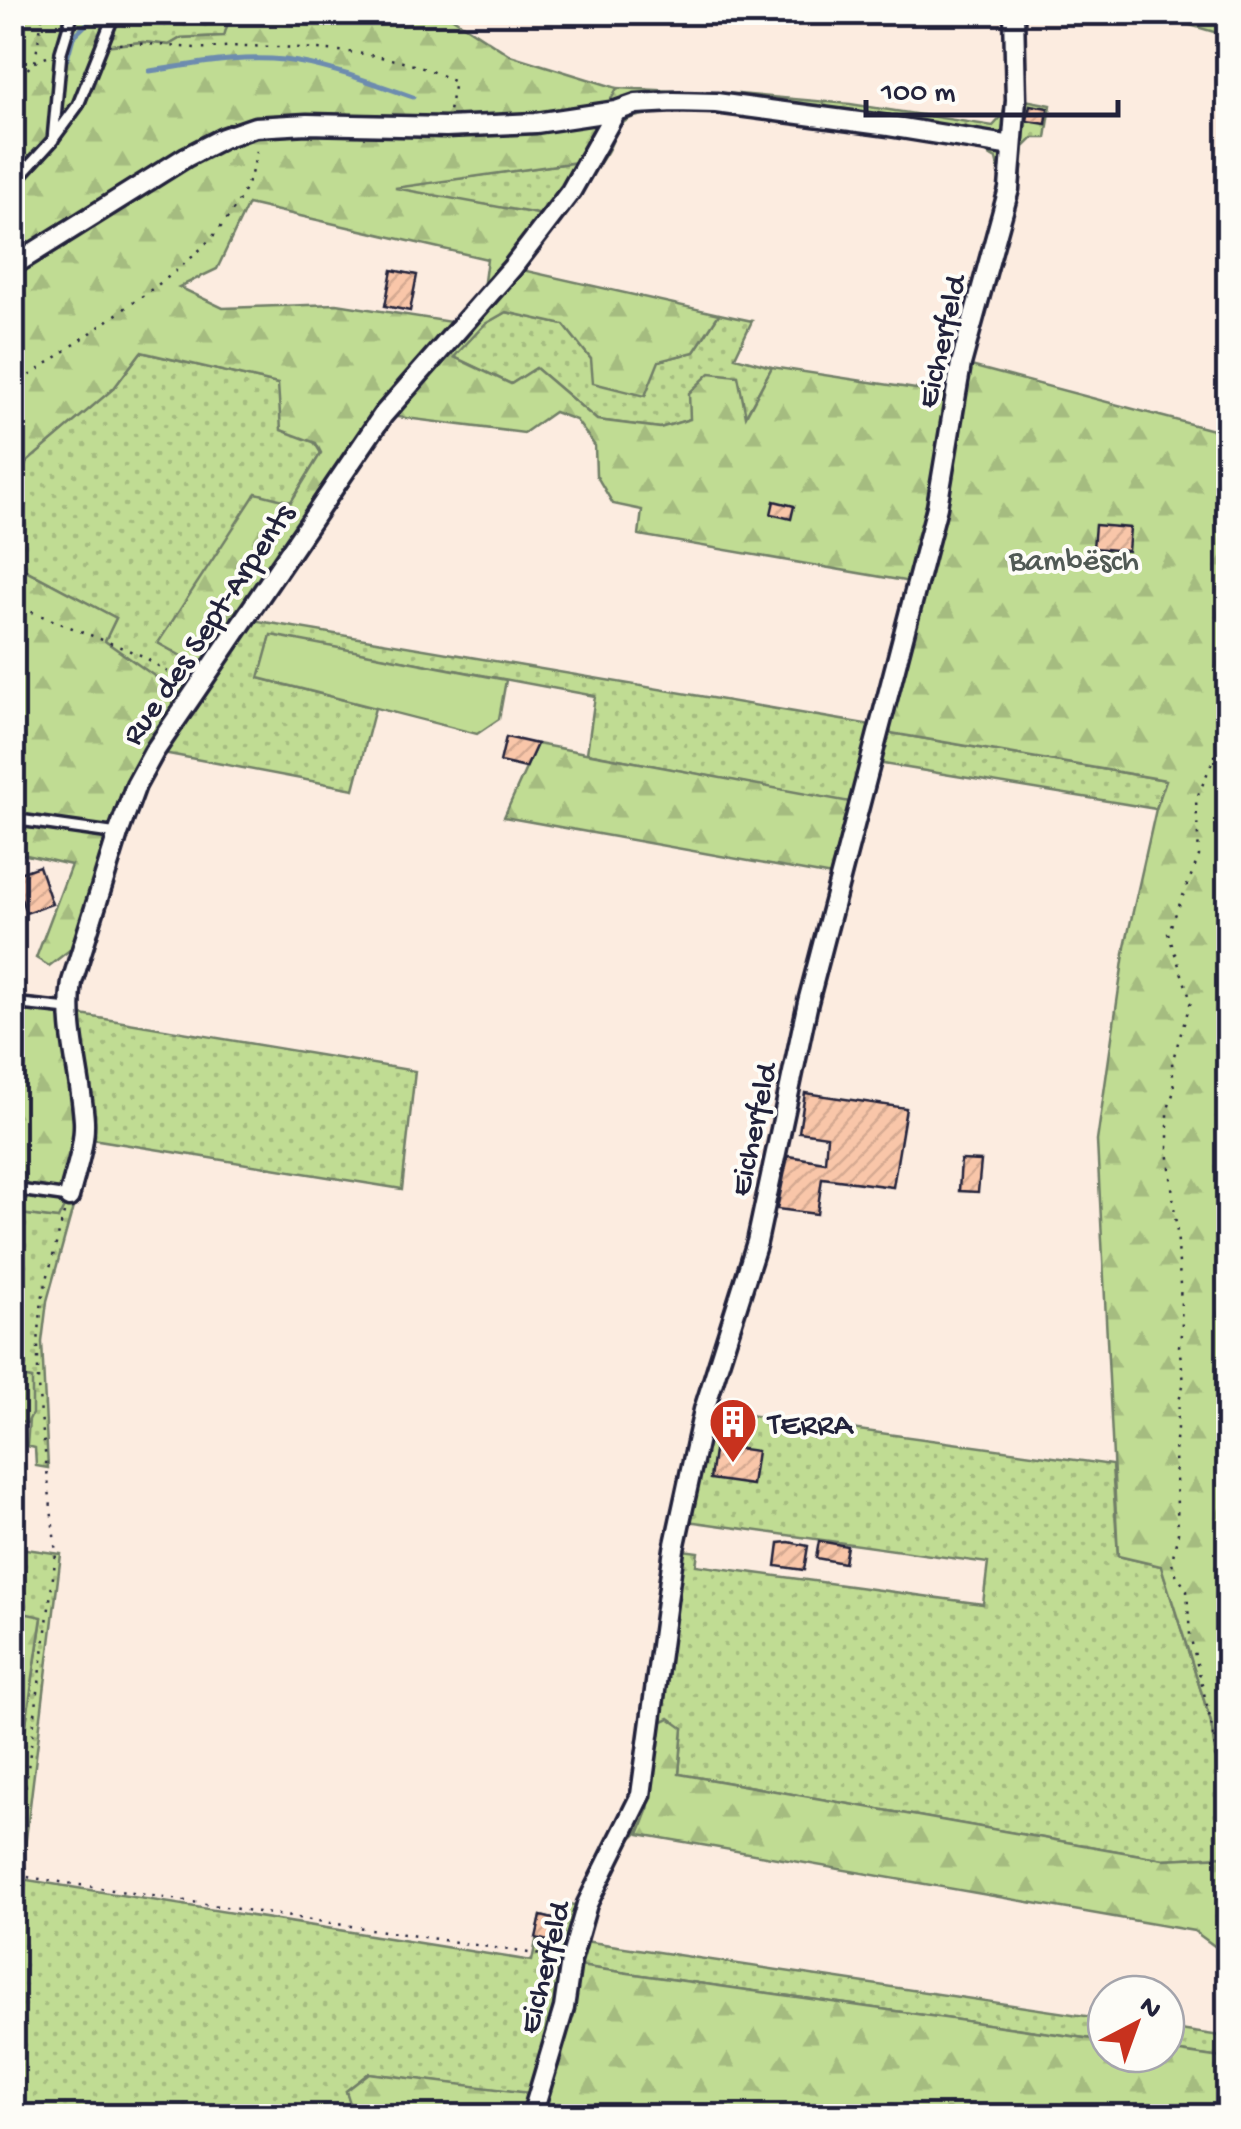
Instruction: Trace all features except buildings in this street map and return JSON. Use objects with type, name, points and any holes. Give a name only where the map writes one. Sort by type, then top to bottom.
[{"type":"street","points":[[12,266],[186,157],[256,127],[536,123],[616,111],[636,104],[716,103],[1012,146],[1016,100],[1014,12]]},
{"type":"street","name":"Rue des Sept-Arpents","points":[[69,1197],[83,1141],[84,1120],[68,1009],[72,982],[136,786],[154,752],[382,415],[512,268],[572,192],[616,111]]},
{"type":"street","name":"Eicherfeld","points":[[532,2116],[564,2008],[571,1960],[587,1904],[641,1794],[674,1549],[704,1410],[757,1242],[808,1002],[937,508],[962,364],[1009,189],[1012,146]]},
{"type":"lane","points":[[52,140],[61,52],[72,12]]},
{"type":"lane","points":[[12,185],[78,105],[115,12]]},
{"type":"lane","points":[[12,820],[118,834]]},
{"type":"lane","points":[[12,1003],[68,1009]]},
{"type":"lane","points":[[12,1189],[69,1197]]},
{"type":"path","points":[[12,83],[35,62],[43,12]]},
{"type":"path","points":[[102,46],[142,42],[198,48],[322,50],[400,60],[455,82],[446,127]]},
{"type":"path","points":[[12,387],[157,286],[204,248],[250,182],[258,144],[256,127]]},
{"type":"path","points":[[12,604],[143,656],[166,671]]},
{"type":"path","points":[[1228,725],[1196,800],[1199,856],[1168,934],[1191,1001],[1172,1062],[1174,1091],[1168,1109],[1168,1149],[1178,1243],[1182,1328],[1179,1346],[1184,1382],[1175,1454],[1178,1533],[1172,1561],[1187,1591],[1190,1635],[1228,1814]]},
{"type":"path","points":[[69,1197],[42,1300],[38,1343],[41,1419],[56,1554],[14,1875],[571,1960]]},
{"type":"green space","name":"Bambësch","points":[[13,12],[115,13],[103,46],[143,42],[169,45],[181,38],[224,36],[231,13],[445,13],[510,55],[617,88],[577,162],[395,188],[543,215],[513,268],[719,314],[694,352],[659,361],[645,396],[593,383],[591,359],[564,325],[506,312],[485,324],[454,357],[511,384],[536,368],[597,420],[660,428],[690,419],[689,393],[710,373],[738,376],[746,416],[772,367],[962,396],[971,366],[1228,434],[1228,1814],[1220,1788],[1211,1722],[1161,1566],[1118,1556],[1097,1141],[1125,947],[1166,780],[885,732],[922,584],[639,535],[642,510],[613,504],[596,475],[595,446],[576,420],[554,412],[524,433],[382,415],[211,657],[194,663],[158,643],[256,493],[291,502],[321,453],[316,443],[281,430],[278,384],[141,352],[114,388],[27,462],[13,482]],"holes":[[[248,204],[487,259],[481,304],[463,324],[337,304],[223,308],[179,287],[217,269]]]},
{"type":"green space","points":[[115,13],[231,13],[225,36],[181,38],[169,45],[143,42],[102,46]]},
{"type":"green space","points":[[1228,13],[1228,36],[1159,16]]},
{"type":"green space","points":[[617,88],[850,104],[993,126],[1003,115],[1007,90],[1025,100],[1051,105],[1046,138],[1033,138],[1024,147],[1021,180],[962,396],[951,394],[961,324],[1003,189],[996,159],[979,149],[949,141],[797,119],[690,112],[650,114],[627,120],[523,271],[512,268],[391,188],[577,162]]},
{"type":"green space","points":[[506,312],[564,325],[591,359],[659,361],[694,352],[719,314],[752,321],[735,357],[772,367],[745,417],[691,419],[660,428],[597,420],[536,368],[511,384],[453,357],[485,324]]},
{"type":"green space","points":[[141,352],[278,384],[321,453],[291,502],[158,643],[194,663],[253,620],[871,725],[907,581],[923,584],[885,732],[1166,780],[1156,809],[877,763],[712,1410],[1112,1465],[1118,1556],[1161,1566],[1211,1722],[1220,1788],[1228,1814],[1228,1856],[1163,1859],[679,1774],[683,1728],[658,1723],[645,1817],[594,1907],[584,1941],[1086,2016],[1086,2038],[564,1964],[533,2094],[369,2073],[346,2091],[354,2116],[13,2116],[13,1810],[42,1618],[13,1611],[12,1547],[61,1554],[21,1879],[532,1961],[541,1916],[564,1922],[564,1904],[578,1905],[633,1792],[696,1408],[751,1232],[803,992],[850,803],[587,753],[595,696],[271,636],[260,678],[375,708],[354,789],[163,753],[142,788],[79,983],[75,1014],[415,1071],[402,1189],[92,1139],[47,1301],[42,1342],[48,1468],[36,1466],[35,1448],[27,1446],[32,1379],[13,1376],[13,1213],[58,1219],[68,1010],[80,942],[105,640],[116,618],[13,563],[13,482],[27,462],[114,388]],"holes":[[[680,1520],[988,1563],[983,1604],[696,1565],[698,1552],[675,1549]]]},
{"type":"green space","points":[[12,563],[116,618],[105,641],[184,697],[149,748],[80,942],[49,966],[36,958],[71,865],[13,852]]},
{"type":"green space","points":[[271,635],[506,680],[499,719],[477,734],[259,678]]},
{"type":"green space","points":[[537,744],[850,802],[832,876],[504,817]]},
{"type":"green space","points":[[12,1003],[68,1009],[84,1120],[69,1197],[58,1219],[13,1213]]},
{"type":"green space","points":[[13,1376],[32,1379],[32,1414],[27,1423],[13,1421]]},
{"type":"green space","points":[[12,1611],[42,1617],[13,1810]]},
{"type":"green space","points":[[669,1718],[683,1728],[679,1774],[1163,1859],[1228,1856],[1228,1956],[1194,1931],[639,1834],[648,1811],[658,1723]]},
{"type":"green space","points":[[579,1966],[1086,2038],[1086,2074],[1186,2074],[1186,2053],[1228,2059],[1228,2116],[354,2116],[346,2091],[369,2073],[546,2095]]},
{"type":"green space","points":[[1186,2031],[1228,2037],[1228,2059],[1186,2053]]},
{"type":"waterway","points":[[67,59],[73,37],[99,12]]},
{"type":"waterway","points":[[150,71],[233,60],[284,60],[333,70],[413,97]]},
{"type":"place","name":"TERRA","points":[[733,1464]]}]
